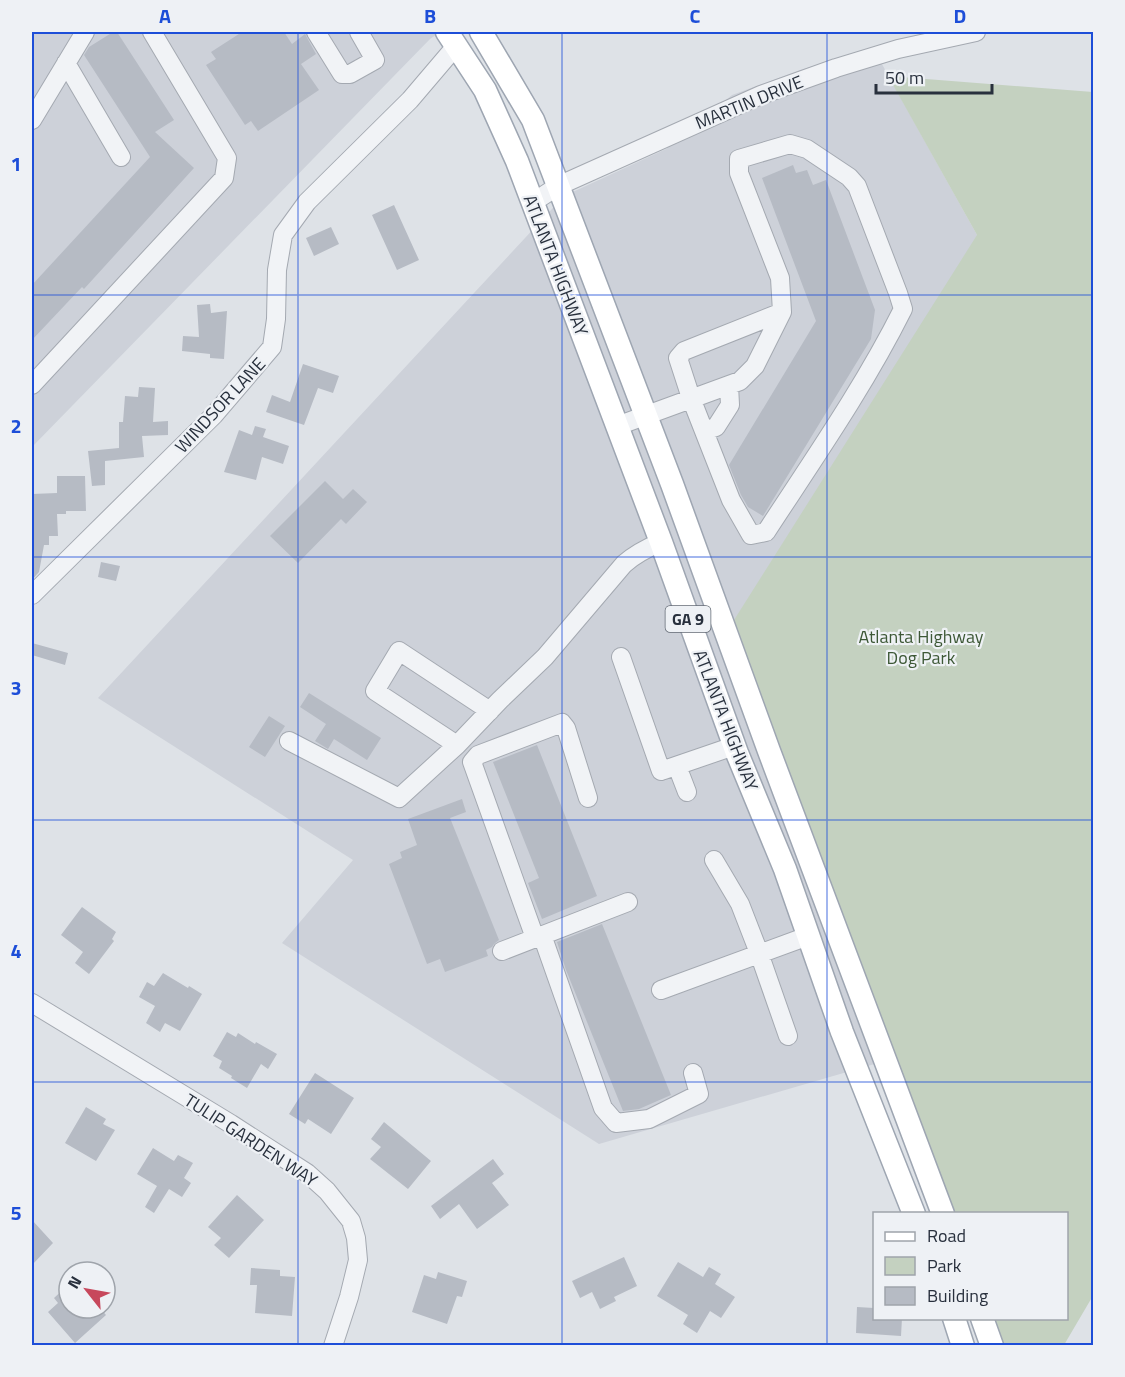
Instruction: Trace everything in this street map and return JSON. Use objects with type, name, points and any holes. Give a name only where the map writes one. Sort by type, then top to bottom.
[{"type":"main road","name":"ATLANTA HIGHWAY","points":[[481,32],[533,120],[672,484],[769,751],[942,1212]]},
{"type":"main road","name":"ATLANTA HIGHWAY","points":[[452,39],[485,90],[517,161],[661,543],[734,746],[784,869],[842,1032],[913,1212]]},
{"type":"main road","points":[[955,1320],[963,1346]]},
{"type":"main road","points":[[983,1320],[992,1346]]},
{"type":"street","points":[[32,120],[85,32]]},
{"type":"street","points":[[32,385],[224,178],[227,158],[152,32]]},
{"type":"street","points":[[316,32],[342,74],[350,74],[375,60],[358,32]]},
{"type":"street","name":"MARTIN DRIVE","points":[[532,203],[558,186],[761,95],[843,66],[897,40],[976,32]]},
{"type":"street","name":"WINDSOR LANE","points":[[32,595],[214,415],[273,347],[277,270],[283,235],[307,202],[410,100],[450,53],[452,39]]},
{"type":"street","points":[[66,63],[121,157]]},
{"type":"street","points":[[617,426],[691,398],[740,381],[755,366],[782,312],[780,278],[738,173],[739,159],[790,144],[807,149],[849,177],[857,186],[903,309],[845,410],[766,532],[751,535],[731,500],[691,398],[678,358],[684,351],[782,312]]},
{"type":"street","points":[[704,431],[716,427],[730,405],[729,385]]},
{"type":"street","points":[[289,741],[399,798],[457,745],[545,657],[624,564],[640,552],[661,543]]},
{"type":"street","points":[[457,745],[375,691],[399,651],[490,711]]},
{"type":"street","points":[[621,657],[667,769],[687,792]]},
{"type":"street","points":[[588,798],[566,728],[562,723],[478,755],[472,762],[603,1108],[616,1123],[649,1119],[699,1094],[693,1073]]},
{"type":"street","points":[[667,769],[734,746]]},
{"type":"street","points":[[714,860],[740,904],[788,1036]]},
{"type":"street","points":[[502,951],[628,902]]},
{"type":"street","points":[[661,990],[808,936]]},
{"type":"street","name":"TULIP GARDEN WAY","points":[[32,1003],[231,1124],[307,1173],[327,1191],[351,1221],[356,1238],[358,1260],[333,1346]]},
{"type":"shaded area","points":[[32,32],[440,32],[430,39],[32,447]]},
{"type":"shaded area","points":[[873,48],[977,235],[895,1058],[599,1144],[282,943],[353,860],[98,698],[564,196],[666,149],[732,95],[800,70]]},
{"type":"green space","name":"Atlanta Highway Dog Park","points":[[888,76],[1093,92],[1094,1294],[1064,1345],[1000,1345],[989,1320],[1068,1320],[1068,1212],[950,1212],[729,628],[977,235]]},
{"type":"building","points":[[113,32],[117,32],[174,120],[155,132],[194,168],[84,289],[82,287],[32,340],[32,285],[150,157],[84,55],[89,47]]},
{"type":"building","points":[[242,32],[284,32],[292,44],[305,34],[316,54],[301,64],[319,90],[258,131],[251,121],[245,125],[206,65],[216,59],[211,52]]},
{"type":"building","points":[[793,165],[796,173],[807,170],[813,185],[826,180],[875,310],[871,339],[763,516],[748,507],[729,465],[816,321],[762,178]]},
{"type":"building","points":[[394,205],[419,260],[397,270],[372,215]]},
{"type":"building","points":[[331,227],[339,244],[314,256],[306,238]]},
{"type":"building","points":[[210,304],[211,313],[227,311],[224,359],[210,358],[210,354],[182,351],[183,336],[199,337],[197,305]]},
{"type":"building","points":[[303,364],[339,376],[333,393],[318,388],[304,425],[266,412],[272,395],[290,402]]},
{"type":"building","points":[[139,387],[155,388],[153,422],[168,421],[168,435],[142,436],[144,457],[105,461],[105,485],[92,486],[88,451],[119,448],[119,422],[123,422],[125,396],[138,397]]},
{"type":"building","points":[[255,426],[266,429],[263,437],[289,446],[283,464],[262,457],[256,480],[224,472],[239,430],[252,435]]},
{"type":"building","points":[[57,476],[85,476],[86,511],[66,511],[66,514],[57,514],[58,536],[49,536],[49,545],[44,545],[39,572],[32,580],[32,494],[57,493]]},
{"type":"building","points":[[325,481],[343,499],[353,489],[367,502],[346,524],[341,519],[298,563],[270,536]]},
{"type":"building","points":[[101,562],[120,566],[116,581],[98,577]]},
{"type":"building","points":[[32,643],[68,653],[65,665],[32,655]]},
{"type":"building","points":[[309,693],[381,738],[367,760],[334,739],[328,749],[315,741],[326,724],[300,707]]},
{"type":"building","points":[[269,716],[285,726],[265,757],[249,747]]},
{"type":"building","points":[[537,745],[597,896],[542,919],[528,883],[539,878],[493,762]]},
{"type":"building","points":[[462,799],[466,812],[450,818],[499,940],[486,950],[488,956],[445,972],[440,959],[427,964],[389,864],[402,858],[400,852],[417,845],[408,819]]},
{"type":"building","points":[[82,907],[116,932],[112,939],[114,941],[89,974],[75,963],[83,952],[61,935]]},
{"type":"building","points":[[602,924],[671,1095],[639,1109],[623,1111],[566,970],[557,942]]},
{"type":"building","points":[[163,973],[202,994],[180,1031],[165,1023],[160,1032],[146,1023],[155,1006],[139,997],[147,982],[154,986]]},
{"type":"building","points":[[227,1032],[236,1037],[238,1033],[277,1054],[268,1069],[261,1064],[247,1088],[219,1068],[222,1061],[213,1056]]},
{"type":"building","points":[[315,1073],[354,1098],[331,1134],[308,1119],[305,1124],[289,1114]]},
{"type":"building","points":[[86,1107],[106,1119],[103,1124],[115,1130],[96,1161],[65,1143]]},
{"type":"building","points":[[384,1122],[431,1161],[408,1189],[370,1159],[381,1147],[371,1139]]},
{"type":"building","points":[[153,1148],[174,1161],[178,1155],[193,1163],[184,1178],[191,1183],[182,1197],[169,1189],[154,1213],[145,1207],[157,1186],[137,1174]]},
{"type":"building","points":[[493,1159],[504,1174],[492,1183],[509,1205],[477,1229],[459,1204],[440,1219],[431,1206]]},
{"type":"building","points":[[237,1195],[264,1220],[229,1258],[214,1245],[221,1238],[208,1227]]},
{"type":"building","points":[[32,1220],[53,1243],[32,1265]]},
{"type":"building","points":[[624,1257],[637,1286],[614,1297],[616,1301],[600,1309],[592,1292],[580,1298],[572,1281]]},
{"type":"building","points":[[678,1262],[703,1277],[709,1267],[721,1274],[715,1284],[735,1297],[721,1318],[710,1311],[697,1333],[683,1324],[688,1315],[657,1296]]},
{"type":"building","points":[[251,1268],[280,1270],[280,1276],[295,1277],[292,1316],[255,1313],[257,1285],[250,1285]]},
{"type":"building","points":[[438,1272],[467,1281],[462,1297],[457,1296],[447,1324],[412,1312],[424,1275],[436,1279]]},
{"type":"building","points":[[57,1304],[57,1320],[100,1320],[75,1343],[48,1312]]},
{"type":"building","points":[[857,1307],[873,1308],[873,1320],[902,1320],[901,1336],[856,1333]]}]
